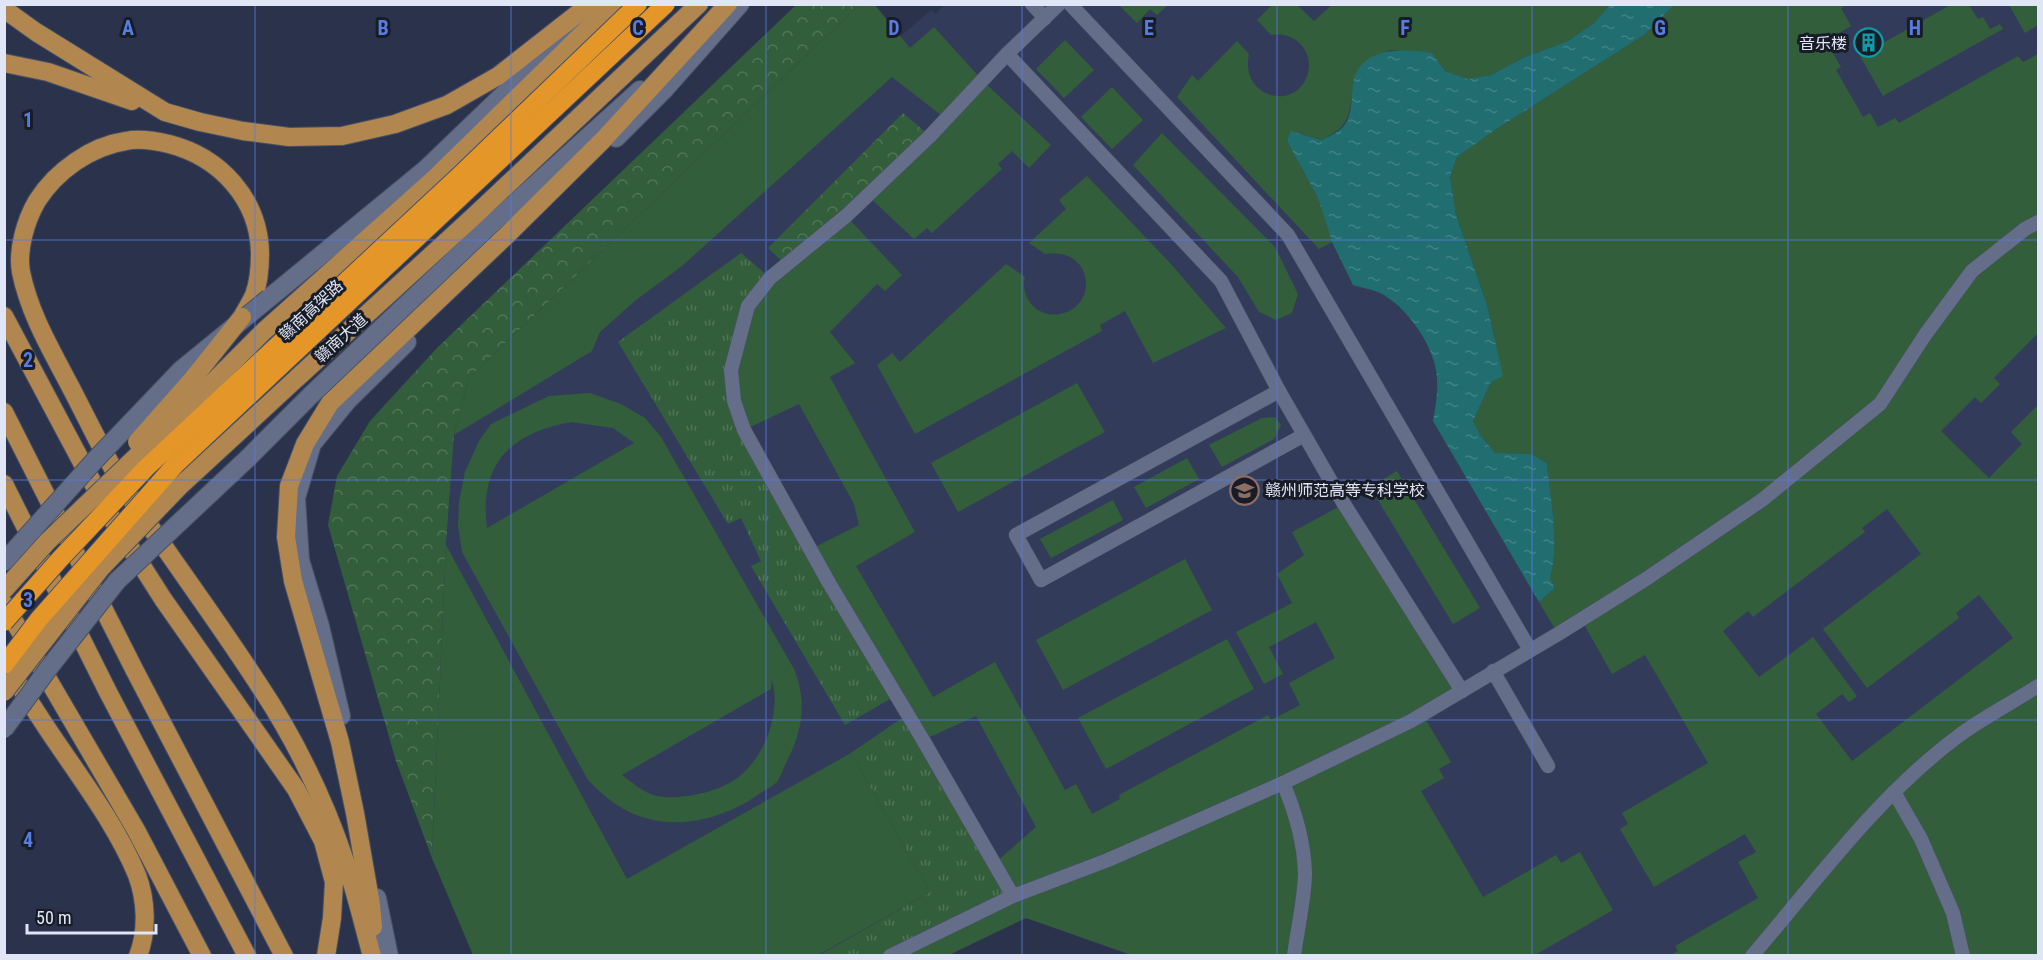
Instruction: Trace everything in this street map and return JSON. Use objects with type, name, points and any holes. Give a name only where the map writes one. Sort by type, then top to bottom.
[{"type":"highway","name":"赣南高架路","points":[[4,622],[146,468],[451,184],[638,4]]},
{"type":"highway","name":"赣南高架路","points":[[4,663],[39,618],[175,465],[666,4]]},
{"type":"main road","points":[[4,63],[48,72],[200,122],[289,137],[342,136],[395,124],[447,105],[498,76],[590,4]]},
{"type":"main road","points":[[47,542],[264,331],[434,179],[613,4]]},
{"type":"main road","name":"赣南大道","points":[[4,692],[101,568],[179,487],[463,226],[699,4]]},
{"type":"main road","points":[[374,956],[371,905],[340,742],[293,581],[286,537],[289,486],[305,444],[330,403],[603,140],[728,4]]},
{"type":"main road","points":[[4,9],[45,38],[165,112]]},
{"type":"main road","points":[[4,590],[47,542],[191,381],[238,322],[255,293],[260,265],[260,235],[251,208],[234,183],[211,163],[187,149],[156,141],[126,140],[96,150],[68,166],[45,188],[31,212],[23,237],[20,267],[27,296],[41,329],[89,422],[132,500],[261,687],[296,746],[330,818],[374,956]]},
{"type":"main road","points":[[4,316],[112,519],[163,599],[296,789],[323,841],[334,882],[332,918],[326,956]]},
{"type":"main road","points":[[4,412],[135,671],[284,956]]},
{"type":"main road","points":[[4,484],[108,692],[247,956]]},
{"type":"main road","points":[[4,604],[136,830],[202,956]]},
{"type":"main road","points":[[4,700],[29,658]]},
{"type":"main road","points":[[4,663],[88,789],[121,843],[138,877],[145,911],[138,956]]},
{"type":"street","points":[[4,562],[95,460],[181,370],[426,169],[597,4]]},
{"type":"street","points":[[4,729],[117,581],[248,459],[311,395],[486,229],[734,4]]},
{"type":"street","points":[[389,956],[353,765],[320,626],[300,560],[296,498],[312,444],[348,400],[664,90],[740,4]]},
{"type":"street","points":[[1032,4],[1046,18]]},
{"type":"street","points":[[1013,896],[829,583],[744,430],[734,401],[731,370],[748,306],[770,278],[846,216],[930,136],[1007,54],[1059,4]]},
{"type":"street","points":[[1070,4],[1288,235],[1530,650]]},
{"type":"street","points":[[1007,54],[1221,281],[1279,391],[1344,504],[1462,692]]},
{"type":"street","points":[[890,956],[1013,896],[1108,860],[1283,783],[1411,721],[1646,579],[1762,500],[1880,404],[1972,271],[2025,229],[2038,222]]},
{"type":"street","points":[[1279,391],[1016,535],[1041,580],[1304,435]]},
{"type":"street","points":[[1493,671],[1548,766]]},
{"type":"street","points":[[1752,956],[1841,850],[1894,792],[1958,736],[2038,686]]},
{"type":"street","points":[[1283,783],[1292,805],[1305,873],[1294,956]]},
{"type":"street","points":[[1894,792],[1921,839],[1953,912],[1963,956]]},
{"type":"shaded area","name":"赣州师范高等专科学校","points":[[945,4],[2038,5],[2038,955],[1132,956],[1026,918],[949,955],[473,955],[432,858],[446,545],[454,435],[469,378],[859,5],[875,5],[900,37],[931,10],[936,14]]},
{"type":"green space","points":[[1952,4],[1969,5],[1978,19],[1983,17],[1990,29],[2000,24],[2003,29],[1883,96],[1860,56]]},
{"type":"green space","points":[[796,5],[859,5],[469,378],[454,435],[446,545],[432,858],[396,761],[328,525],[337,476],[370,421],[437,348]]},
{"type":"green space","points":[[859,5],[875,5],[910,48],[934,27],[982,80],[1051,145],[1029,168],[1012,151],[998,164],[1002,169],[932,233],[927,228],[914,239],[867,195],[946,119],[892,77],[682,266],[636,300],[600,332],[592,351],[454,435],[469,378]]},
{"type":"green space","points":[[1119,5],[1168,5],[1157,15],[1150,9],[1137,23]]},
{"type":"green space","points":[[1272,5],[1297,5],[1314,21],[1332,5],[1611,5],[1594,23],[1568,41],[1523,58],[1491,75],[1468,79],[1445,71],[1432,53],[1389,50],[1355,77],[1348,115],[1340,128],[1321,140],[1292,131],[1287,141],[1318,198],[1332,242],[1319,249],[1177,97],[1192,75],[1198,81],[1237,41],[1249,54],[1248,69],[1252,81],[1260,90],[1271,95],[1282,96],[1293,93],[1302,85],[1309,66],[1308,56],[1303,47],[1288,36],[1271,35],[1257,20]]},
{"type":"green space","points":[[1674,5],[1846,5],[1841,8],[1851,26],[1826,41],[1841,67],[1836,70],[1863,117],[1870,113],[1878,127],[1895,118],[1899,123],[2018,56],[2023,62],[2038,54],[2038,333],[1994,378],[2000,384],[1981,403],[1975,397],[1941,431],[1989,478],[2022,444],[2011,432],[2038,405],[2038,955],[1671,955],[1678,951],[1675,946],[1758,898],[1738,862],[1756,852],[1745,834],[1654,887],[1620,829],[1628,824],[1622,813],[1708,763],[1645,655],[1612,674],[1581,619],[1558,634],[1539,602],[1555,588],[1550,578],[1554,537],[1547,463],[1531,454],[1495,453],[1481,436],[1473,421],[1491,382],[1494,336],[1487,305],[1456,215],[1450,177],[1457,157],[1495,130],[1644,35]],"holes":[[[1887,509],[1921,554],[1823,629],[1867,688],[1959,618],[1956,613],[1979,595],[2013,638],[1852,761],[1816,714],[1842,694],[1849,702],[1857,696],[1813,637],[1759,677],[1723,631],[1748,611],[1753,617],[1865,532],[1862,528]]]},
{"type":"green space","points":[[2009,5],[2038,5],[2038,25],[2025,33]]},
{"type":"green space","points":[[1065,40],[1094,70],[1064,98],[1036,69]]},
{"type":"green space","points":[[1112,87],[1143,120],[1112,149],[1081,117]]},
{"type":"green space","points":[[903,113],[930,136],[785,264],[768,248]]},
{"type":"green space","points":[[1162,133],[1275,247],[1298,294],[1292,313],[1276,320],[1259,312],[1238,277],[1133,165]]},
{"type":"green space","points":[[1087,176],[1171,264],[1226,328],[1153,363],[1125,311],[1100,325],[1102,331],[915,434],[877,365],[892,353],[900,362],[1006,264],[1025,277],[1025,293],[1037,309],[1053,315],[1073,309],[1081,300],[1085,289],[1086,278],[1081,267],[1073,259],[1061,254],[1045,254],[1029,243],[1066,209],[1059,200]]},
{"type":"green space","points":[[846,216],[902,275],[885,291],[877,284],[830,332],[855,363],[830,377],[915,532],[856,566],[933,697],[995,662],[1065,790],[1076,784],[1092,814],[1120,799],[1119,795],[1268,715],[1271,720],[1300,705],[1289,683],[1335,658],[1316,622],[1269,647],[1283,674],[1264,684],[1236,632],[1292,603],[1277,574],[1304,555],[1292,532],[1344,504],[1462,691],[1423,715],[1451,762],[1439,769],[1444,778],[1421,791],[1483,897],[1556,855],[1561,863],[1580,852],[1613,910],[1535,955],[1132,955],[1026,918],[949,955],[890,955],[1013,896],[995,863],[1036,827],[976,716],[923,740],[811,549],[859,525],[854,504],[799,404],[744,430],[731,370],[748,306]]},
{"type":"green space","points":[[741,253],[770,278],[734,401],[897,695],[845,725],[751,566],[761,561],[741,518],[728,524],[618,342]]},
{"type":"green space","points":[[1077,383],[1105,432],[958,512],[931,463]]},
{"type":"green space","points":[[590,393],[621,404],[645,418],[661,437],[794,669],[802,706],[796,741],[777,782],[737,807],[708,818],[663,822],[631,813],[601,793],[588,780],[462,552],[458,525],[459,502],[465,472],[479,441],[491,424],[549,396]],"holes":[[[571,422],[613,428],[634,443],[487,528],[488,486],[494,469],[504,455],[516,443],[531,434]],[[772,680],[774,705],[769,732],[749,767],[732,782],[698,794],[663,797],[645,791],[622,775],[771,689]]]},
{"type":"green space","points":[[1275,417],[1281,425],[1274,439],[1222,467],[1209,445],[1262,418]]},
{"type":"green space","points":[[1187,458],[1199,479],[1146,508],[1134,487]]},
{"type":"green space","points":[[1397,471],[1480,608],[1453,624],[1370,487]]},
{"type":"green space","points":[[1113,500],[1123,520],[1051,558],[1040,539]]},
{"type":"green space","points":[[446,545],[627,879],[851,753],[930,892],[818,955],[473,955],[432,858]]},
{"type":"green space","points":[[1185,559],[1212,610],[1063,690],[1036,640]]},
{"type":"green space","points":[[1227,639],[1254,689],[1106,769],[1078,718]]},
{"type":"green space","points":[[908,714],[1013,896],[890,955],[818,956],[930,892],[851,753]]},
{"type":"water","points":[[1611,4],[1674,5],[1644,35],[1495,130],[1457,157],[1450,177],[1456,215],[1487,305],[1503,376],[1491,382],[1473,421],[1481,436],[1495,453],[1531,454],[1547,463],[1554,536],[1550,578],[1555,588],[1539,602],[1433,421],[1437,376],[1433,359],[1423,337],[1399,306],[1377,292],[1353,285],[1332,242],[1318,198],[1287,141],[1291,131],[1321,140],[1342,128],[1350,111],[1354,79],[1359,68],[1366,60],[1376,55],[1398,51],[1432,53],[1445,71],[1468,79],[1491,75],[1523,58],[1568,41],[1594,23]]},
{"type":"place","name":"音乐楼","points":[[1868,43]]},
{"type":"place","name":"赣州师范高等专科学校","points":[[1244,490]]}]
